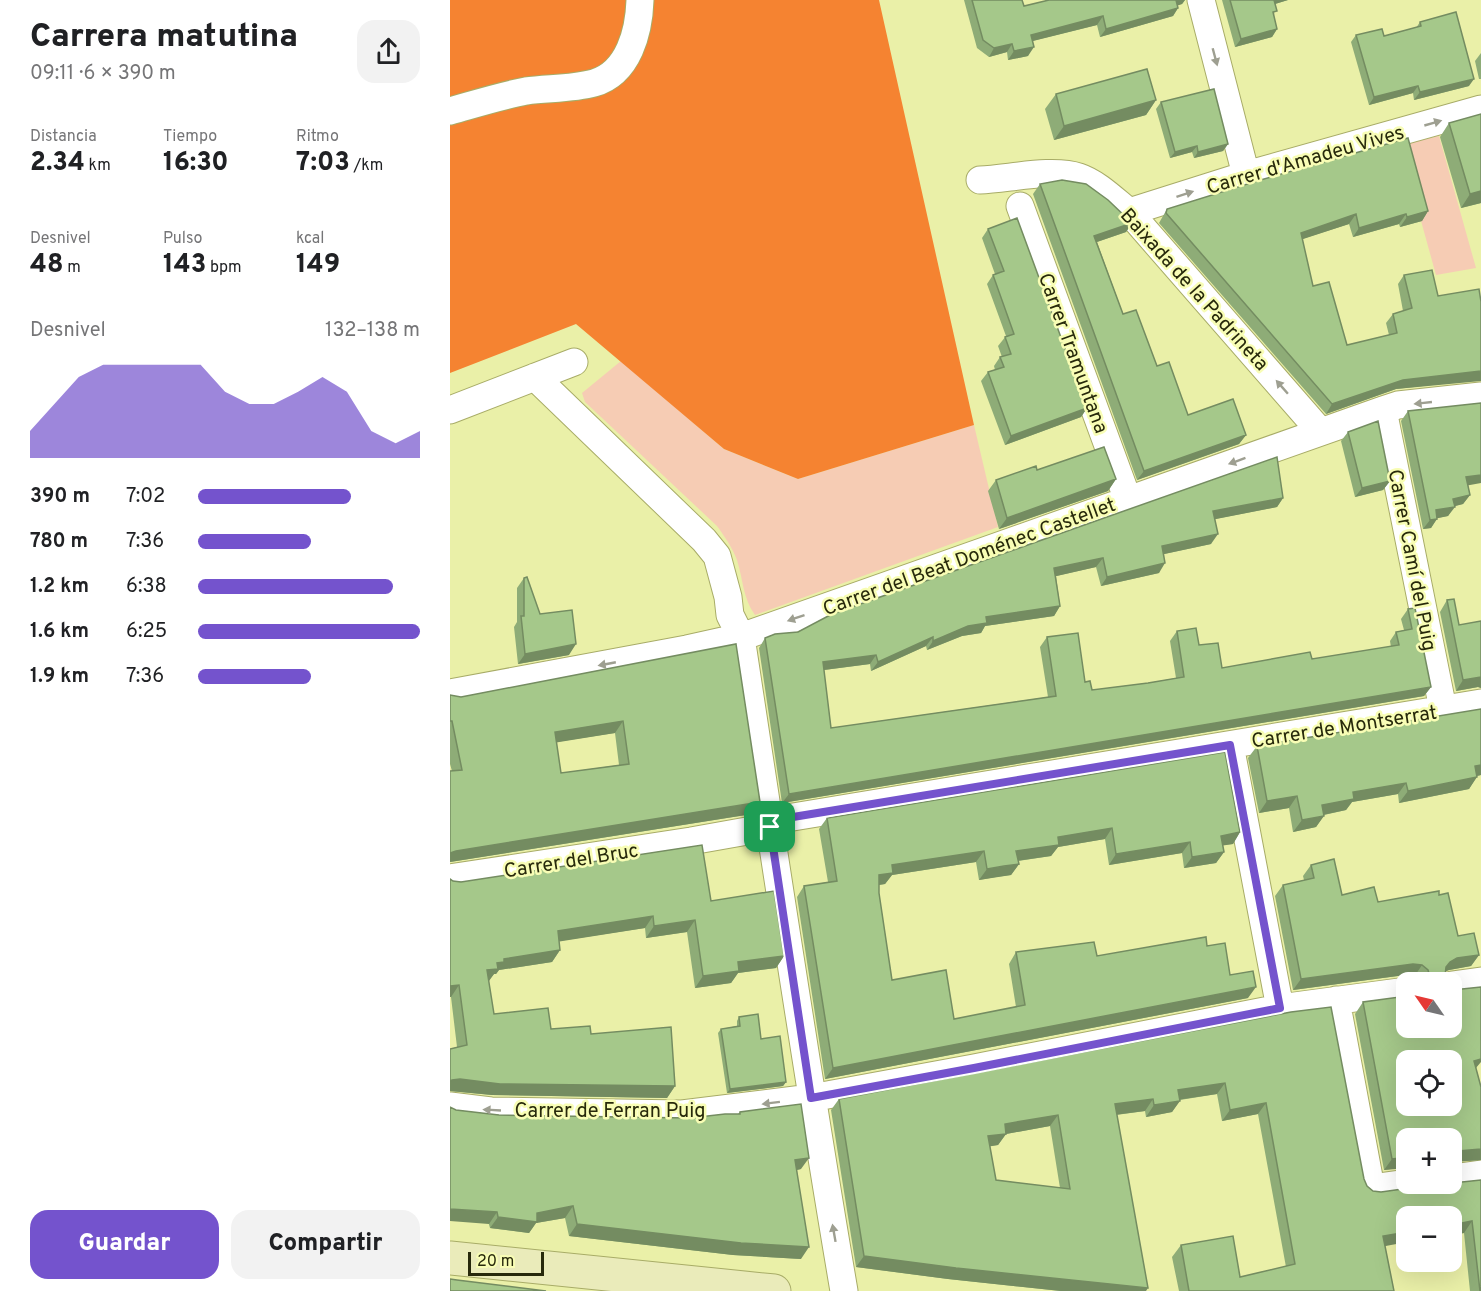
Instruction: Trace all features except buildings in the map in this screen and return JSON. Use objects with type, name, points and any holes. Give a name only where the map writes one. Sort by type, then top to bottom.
[{"type":"street","points":[[450,111],[524,92],[596,82],[614,72],[626,57],[635,36],[640,0]]},
{"type":"street","points":[[1200,0],[1246,175]]},
{"type":"street","name":"Carrer d'Amadeu Vives","points":[[1129,212],[1246,175],[1481,109]]},
{"type":"street","name":"Baixada de la Padrineta","points":[[980,180],[1043,175],[1079,177],[1095,186],[1129,212],[1320,431]]},
{"type":"street","name":"Carrer Tramuntana","points":[[1020,206],[1128,500]]},
{"type":"street","points":[[450,410],[574,362]]},
{"type":"street","points":[[536,377],[704,540],[717,556],[728,597],[730,615],[741,637],[811,1098],[844,1291]]},
{"type":"street","name":"Carrer del Beat Doménec Castellet","points":[[450,693],[687,650],[741,637],[1398,405],[1481,396]]},
{"type":"street","name":"Carrer Camí del Puig","points":[[1383,410],[1443,709]]},
{"type":"street","name":"Carrer de Montserrat","points":[[770,827],[787,818],[1481,703]]},
{"type":"street","points":[[1230,745],[1280,1008]]},
{"type":"street","name":"Carrer del Bruc","points":[[450,878],[770,827]]},
{"type":"street","points":[[1462,984],[1481,981]]},
{"type":"street","name":"Carrer de Ferran Puig","points":[[450,1106],[491,1111],[682,1114],[811,1098],[1280,1008],[1396,992]]},
{"type":"street","points":[[1336,1000],[1371,1188],[1396,1185]]},
{"type":"street","points":[[1462,1177],[1481,1174]]},
{"type":"street","points":[[450,1258],[774,1291]]},
{"type":"shaded area","points":[[450,0],[879,0],[974,425],[798,479],[724,449],[576,324],[450,373]]},
{"type":"shaded area","points":[[1439,136],[1476,268],[1436,275],[1400,145]]},
{"type":"shaded area","points":[[621,361],[724,449],[798,479],[974,425],[998,527],[755,615],[746,596],[735,555],[717,526],[585,402],[582,393]]},
{"type":"route","points":[[1230,745],[1280,1008],[811,1098],[770,827],[787,818],[1230,745]]}]
